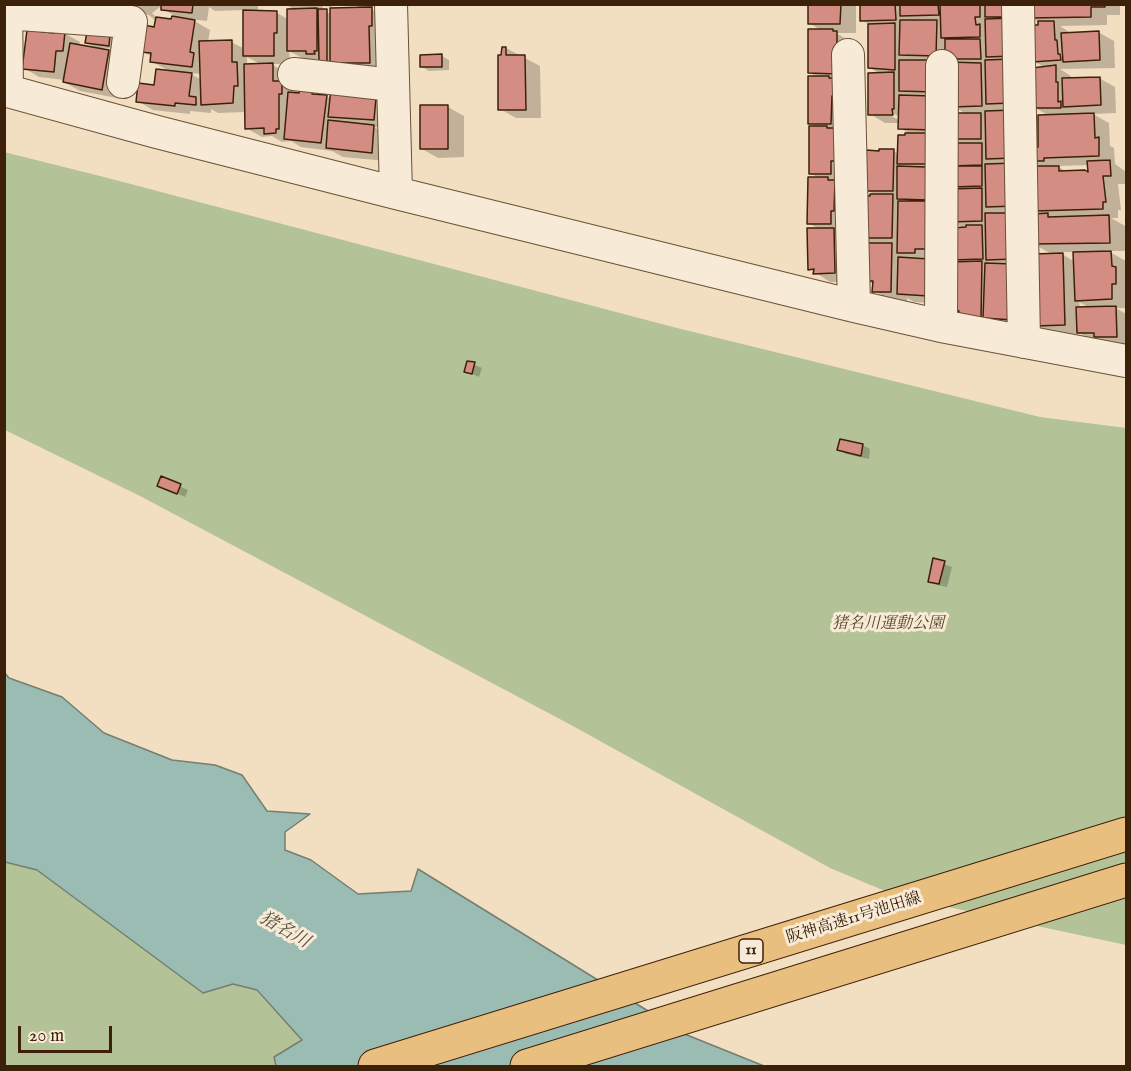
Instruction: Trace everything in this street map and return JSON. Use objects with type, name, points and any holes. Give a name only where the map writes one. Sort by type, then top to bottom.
[{"type":"highway","name":"阪神高速11号池田線","points":[[375,1066],[1126,834]]},
{"type":"highway","points":[[527,1066],[1126,880]]},
{"type":"street","points":[[391,4],[396,193]]},
{"type":"street","points":[[1018,4],[1024,342]]},
{"type":"street","points":[[123,82],[130,22],[5,9],[6,90],[157,132],[396,193],[854,306],[941,326],[1126,362]]},
{"type":"street","points":[[848,55],[854,306]]},
{"type":"street","points":[[941,326],[942,66]]},
{"type":"street","points":[[294,74],[393,85]]},
{"type":"green space","name":"猪名川運動公園","points":[[4,152],[673,327],[1040,417],[1126,428],[1126,945],[897,896],[830,868],[571,725],[142,497],[5,430]]},
{"type":"green space","points":[[5,862],[37,870],[203,993],[233,984],[256,990],[302,1040],[274,1057],[276,1066],[5,1066]]},
{"type":"water","name":"猪名川","points":[[4,672],[9,678],[62,697],[104,733],[172,760],[215,765],[242,775],[267,811],[310,814],[285,832],[285,850],[311,860],[358,894],[411,891],[418,869],[687,1035],[764,1066],[276,1066],[274,1057],[302,1040],[257,990],[233,984],[203,993],[37,870],[5,862]]},
{"type":"building","points":[[161,4],[193,4],[192,13],[161,10]]},
{"type":"building","points":[[808,4],[841,4],[840,24],[808,24]]},
{"type":"building","points":[[860,4],[895,4],[896,20],[860,21]]},
{"type":"building","points":[[900,4],[938,4],[939,15],[900,16]]},
{"type":"building","points":[[940,4],[980,4],[980,17],[975,17],[976,25],[980,24],[980,37],[941,38]]},
{"type":"building","points":[[985,4],[1010,4],[1011,17],[985,17]]},
{"type":"building","points":[[1029,4],[1105,4],[1105,7],[1091,7],[1091,17],[1029,18]]},
{"type":"building","points":[[372,7],[372,26],[369,26],[370,63],[330,63],[330,8]]},
{"type":"building","points":[[317,8],[317,51],[314,51],[315,54],[306,54],[306,51],[287,51],[287,9]]},
{"type":"building","points":[[318,9],[327,9],[327,62],[319,62]]},
{"type":"building","points":[[243,10],[277,11],[274,56],[243,56]]},
{"type":"building","points":[[172,16],[195,20],[190,52],[194,53],[192,67],[150,62],[151,53],[140,52],[144,25],[154,27],[156,17],[171,19]]},
{"type":"building","points":[[1011,18],[1012,56],[986,57],[985,19]]},
{"type":"building","points":[[900,20],[937,20],[936,56],[899,55]]},
{"type":"building","points":[[1038,21],[1054,21],[1055,40],[1057,40],[1061,60],[1032,62],[1031,25],[1038,25]]},
{"type":"building","points":[[895,23],[895,70],[868,68],[868,24]]},
{"type":"building","points":[[808,29],[837,31],[837,74],[808,73]]},
{"type":"building","points":[[27,30],[65,32],[63,51],[56,51],[54,72],[22,69]]},
{"type":"building","points":[[1099,31],[1100,60],[1063,62],[1061,33]]},
{"type":"building","points":[[87,32],[110,34],[109,46],[85,43]]},
{"type":"building","points":[[945,39],[980,39],[981,59],[945,59]]},
{"type":"building","points":[[232,40],[232,62],[237,62],[238,86],[234,86],[233,103],[201,105],[199,41]]},
{"type":"building","points":[[70,43],[109,50],[102,90],[63,82]]},
{"type":"building","points":[[502,47],[506,47],[506,55],[525,55],[526,110],[498,110],[498,55],[501,55]]},
{"type":"building","points":[[442,54],[442,67],[420,67],[420,55]]},
{"type":"building","points":[[1010,59],[1011,103],[986,104],[985,60]]},
{"type":"building","points":[[899,60],[933,60],[933,92],[899,91]]},
{"type":"building","points":[[950,62],[981,63],[982,106],[951,107]]},
{"type":"building","points":[[273,63],[273,81],[282,81],[282,94],[279,94],[279,129],[276,129],[276,133],[264,134],[264,128],[245,129],[244,64]]},
{"type":"building","points":[[1056,65],[1058,102],[1061,101],[1061,108],[1033,108],[1032,68]]},
{"type":"building","points":[[156,69],[192,73],[189,96],[196,97],[196,105],[175,103],[175,106],[136,102],[138,83],[154,85]]},
{"type":"building","points":[[894,72],[893,115],[868,115],[868,73]]},
{"type":"building","points":[[808,76],[836,78],[836,96],[832,96],[831,124],[808,124]]},
{"type":"building","points":[[1100,77],[1101,105],[1063,107],[1062,78]]},
{"type":"building","points":[[299,86],[313,88],[312,94],[327,95],[321,143],[284,139],[288,92],[299,93]]},
{"type":"building","points":[[331,88],[376,98],[374,120],[328,117]]},
{"type":"building","points":[[899,95],[933,96],[933,130],[898,129]]},
{"type":"building","points":[[420,105],[448,105],[448,149],[420,149]]},
{"type":"building","points":[[1013,110],[1014,158],[986,159],[985,111]]},
{"type":"building","points":[[951,113],[981,113],[981,139],[951,139]]},
{"type":"building","points":[[1094,113],[1095,138],[1099,137],[1099,156],[1044,158],[1044,161],[1030,161],[1030,148],[1038,147],[1038,115]]},
{"type":"building","points":[[328,120],[374,125],[372,153],[326,148]]},
{"type":"building","points":[[809,126],[835,128],[836,161],[831,161],[831,174],[809,174]]},
{"type":"building","points":[[905,133],[932,133],[931,164],[897,164],[898,135],[905,135]]},
{"type":"building","points":[[952,143],[982,143],[982,165],[951,166]]},
{"type":"building","points":[[879,149],[894,149],[893,191],[866,191],[866,150],[879,151]]},
{"type":"building","points":[[1110,160],[1111,176],[1103,176],[1106,202],[1103,202],[1103,209],[1034,211],[1033,166],[1059,166],[1059,171],[1085,170],[1088,172],[1087,161]]},
{"type":"building","points":[[1015,163],[1016,206],[986,207],[985,164]]},
{"type":"building","points":[[897,166],[926,167],[928,200],[897,199]]},
{"type":"building","points":[[951,166],[982,166],[982,186],[953,187]]},
{"type":"building","points":[[808,177],[828,177],[828,180],[835,180],[834,211],[831,211],[831,224],[807,224]]},
{"type":"building","points":[[982,188],[982,221],[950,222],[950,189]]},
{"type":"building","points":[[893,194],[892,238],[867,238],[867,196]]},
{"type":"building","points":[[898,201],[929,201],[928,249],[915,249],[915,253],[897,253]]},
{"type":"building","points":[[985,213],[1012,213],[1015,259],[986,260]]},
{"type":"building","points":[[1048,213],[1048,217],[1109,215],[1110,243],[1032,244],[1034,214]]},
{"type":"building","points":[[966,225],[982,225],[983,259],[952,260],[952,228],[966,227]]},
{"type":"building","points":[[807,228],[834,228],[835,273],[813,274],[814,269],[808,270]]},
{"type":"building","points":[[864,243],[892,243],[891,292],[872,292],[873,281],[864,281]]},
{"type":"building","points":[[1111,251],[1112,266],[1116,267],[1116,284],[1112,284],[1112,299],[1075,301],[1073,252]]},
{"type":"building","points":[[1063,253],[1065,325],[1036,326],[1033,254]]},
{"type":"building","points":[[898,257],[929,259],[928,296],[897,294]]},
{"type":"building","points":[[982,261],[981,318],[949,310],[951,262]]},
{"type":"building","points":[[985,263],[1014,264],[1013,320],[983,318]]},
{"type":"building","points":[[1116,306],[1117,337],[1094,337],[1094,333],[1077,333],[1076,307]]},
{"type":"building","points":[[467,361],[475,362],[472,374],[464,372]]},
{"type":"building","points":[[840,439],[863,444],[861,456],[837,450]]},
{"type":"building","points":[[161,476],[181,484],[177,494],[157,486]]},
{"type":"building","points":[[933,558],[945,561],[939,584],[928,582]]}]
